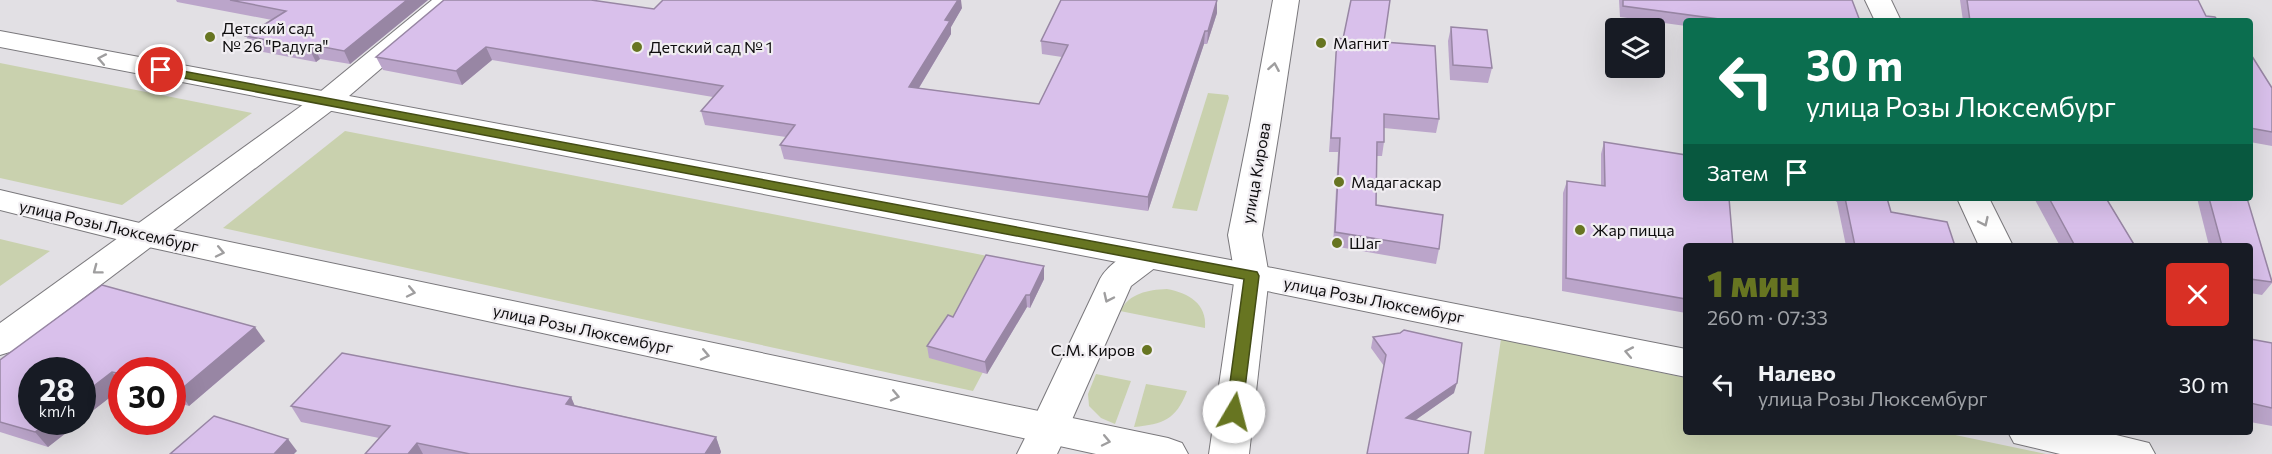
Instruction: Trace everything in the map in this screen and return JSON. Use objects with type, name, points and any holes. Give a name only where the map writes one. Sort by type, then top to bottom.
[{"type":"main road","points":[[0,342],[325,102],[448,0]]},
{"type":"main road","name":"улица Кирова","points":[[1229,454],[1252,276],[1245,236],[1286,0]]},
{"type":"main road","points":[[1878,0],[1887,18]]},
{"type":"main road","name":"улица Розы Люксембург","points":[[0,39],[1148,256],[1683,362]]},
{"type":"main road","name":"улица Розы Люксембург","points":[[0,200],[1043,441],[1168,454]]},
{"type":"main road","points":[[1974,201],[1995,243]]},
{"type":"main road","points":[[1043,441],[1117,279],[1148,256]]},
{"type":"main road","points":[[2056,435],[2084,438],[2135,454]]},
{"type":"green space","points":[[0,63],[252,113],[122,205],[0,178]]},
{"type":"green space","points":[[1208,93],[1228,95],[1229,98],[1197,211],[1172,208]]},
{"type":"green space","points":[[345,131],[1039,266],[973,391],[223,228]]},
{"type":"green space","points":[[0,239],[50,251],[0,286]]},
{"type":"green space","points":[[1167,289],[1182,293],[1195,301],[1203,312],[1205,328],[1120,311],[1134,296],[1153,290]]},
{"type":"green space","points":[[1501,339],[1683,377],[1683,435],[1955,435],[2046,454],[1484,454]]},
{"type":"green space","points":[[1096,374],[1131,381],[1115,424],[1101,418],[1089,406],[1088,394]]},
{"type":"green space","points":[[1146,384],[1187,391],[1178,408],[1167,419],[1134,427]]},
{"type":"building","points":[[230,0],[407,0],[344,51],[313,45],[309,48],[246,36],[286,11]]},
{"type":"building","points":[[444,0],[591,0],[654,9],[663,0],[958,0],[945,20],[950,21],[909,87],[1039,104],[1068,45],[1041,41],[1061,0],[1217,0],[1148,197],[780,145],[795,125],[701,111],[723,86],[486,47],[456,71],[376,57]]},
{"type":"building","points":[[1351,0],[1390,0],[1384,42],[1435,46],[1439,119],[1384,114],[1384,142],[1377,142],[1376,205],[1443,215],[1439,249],[1335,232],[1340,138],[1331,138],[1337,38],[1343,39]]},
{"type":"building","points":[[1623,0],[1852,0],[1859,18],[1711,18],[1623,6]]},
{"type":"building","points":[[1967,0],[2198,0],[2206,16],[2216,18],[1970,18]]},
{"type":"building","points":[[1451,27],[1487,30],[1492,68],[1453,65]]},
{"type":"building","points":[[2253,58],[2272,88],[2272,132],[2253,129]]},
{"type":"building","points":[[1604,142],[1683,155],[1683,201],[1729,201],[1733,243],[1683,243],[1683,298],[1566,278],[1567,181],[1605,186]]},
{"type":"building","points":[[1846,201],[1888,201],[1891,212],[1947,222],[1954,243],[1854,243]]},
{"type":"building","points":[[2051,201],[2108,201],[2133,243],[2073,243]]},
{"type":"building","points":[[2210,201],[2248,201],[2272,282],[2253,279],[2253,243],[2221,243]]},
{"type":"building","points":[[986,255],[1044,266],[1030,295],[1026,295],[985,362],[927,346],[948,315],[953,317]]},
{"type":"building","points":[[102,285],[255,327],[186,385],[186,357],[108,357],[108,375],[96,384],[96,357],[18,357],[18,427],[0,422],[0,360]]},
{"type":"building","points":[[1404,330],[1462,343],[1457,383],[1406,418],[1471,432],[1468,454],[1367,454],[1386,355],[1373,337],[1400,333]]},
{"type":"building","points":[[2253,340],[2272,343],[2272,408],[2253,404]]},
{"type":"building","points":[[342,353],[571,397],[566,404],[716,437],[705,454],[470,454],[417,443],[408,454],[365,454],[390,426],[291,406]]},
{"type":"building","points":[[214,416],[288,439],[274,454],[170,454]]},
{"type":"place","name":"Детский сад № 26 \"Радуга\"","points":[[210,37]]},
{"type":"place","name":"Магнит","points":[[1321,43]]},
{"type":"place","name":"Детский сад № 1","points":[[637,47]]},
{"type":"place","name":"Мадагаскар","points":[[1339,182]]},
{"type":"place","name":"Жар пицца","points":[[1580,230]]},
{"type":"place","name":"Шаг","points":[[1337,243]]},
{"type":"place","name":"С.М. Киров","points":[[1147,350]]},
{"type":"route","points":[[161,70],[1252,276],[1234,412]]}]
